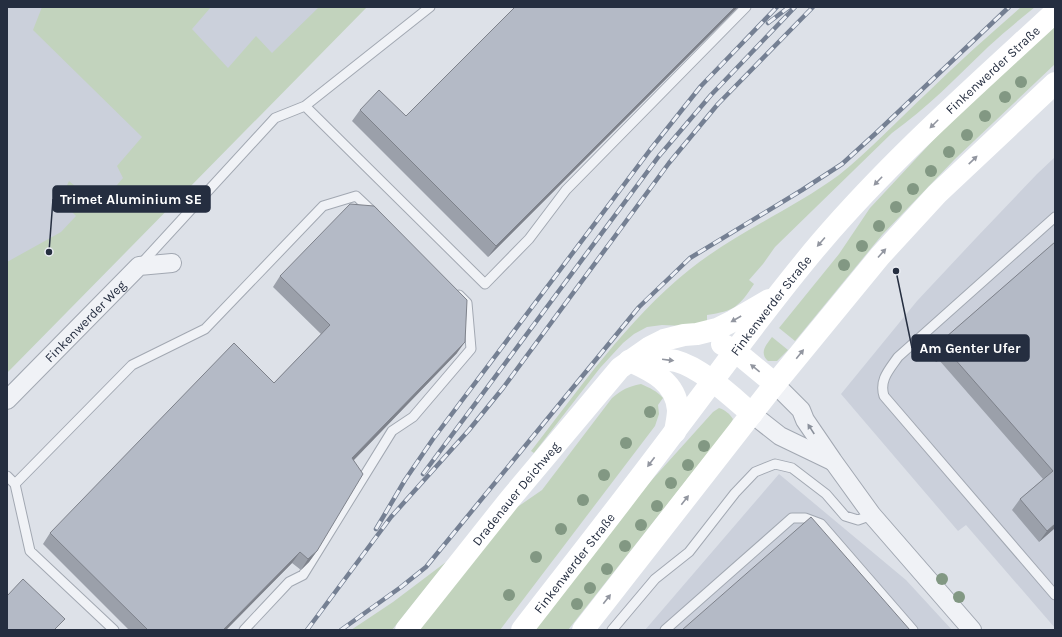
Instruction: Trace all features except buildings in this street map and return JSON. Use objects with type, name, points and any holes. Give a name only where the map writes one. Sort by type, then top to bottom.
[{"type":"main road","name":"Finkenwerder Straße","points":[[522,630],[675,432],[779,293],[842,218],[960,99],[1055,12]]},
{"type":"main road","points":[[583,630],[775,384],[885,250],[937,194],[1055,83]]},
{"type":"main road","name":"Dradenauer Deichweg","points":[[406,630],[510,499],[611,378],[629,361],[664,340],[717,329],[779,293]]},
{"type":"main road","name":"Dradenauer Deichweg","points":[[697,334],[735,351],[775,384]]},
{"type":"main road","points":[[629,361],[663,359],[676,361],[690,367],[713,381],[752,414]]},
{"type":"main road","points":[[629,361],[651,371],[665,380],[673,392],[676,398],[678,410],[675,432]]},
{"type":"street","points":[[139,266],[172,263]]},
{"type":"street","name":"Finkenwerder Weg","points":[[7,400],[139,266]]},
{"type":"street","points":[[775,384],[801,410],[805,420],[872,515],[972,630]]},
{"type":"street","points":[[752,414],[780,436],[833,461]]},
{"type":"lane","points":[[139,266],[275,118],[305,106],[430,7]]},
{"type":"lane","points":[[305,106],[485,284],[529,239],[566,190],[746,7]]},
{"type":"lane","points":[[15,484],[132,365],[204,329],[323,206],[356,196],[378,217]]},
{"type":"lane","points":[[1055,217],[898,357],[885,375],[881,389],[884,396],[1055,595]]},
{"type":"lane","points":[[244,630],[289,582],[303,575],[392,431],[413,417],[471,349],[467,302],[450,287]]},
{"type":"lane","points":[[612,630],[654,580],[689,552],[735,493],[755,472],[775,464],[792,468],[826,494],[845,516],[858,520],[872,515]]},
{"type":"lane","points":[[7,476],[15,484],[30,551],[111,629]]},
{"type":"lane","points":[[665,630],[792,518],[805,518],[822,524],[913,630]]},
{"type":"shaded area","points":[[7,7],[323,7],[7,337]]},
{"type":"shaded area","points":[[1055,157],[1055,628],[966,525],[958,531],[841,394],[917,301],[1037,174]]},
{"type":"shaded area","points":[[779,474],[906,580],[952,630],[645,630]]},
{"type":"green space","points":[[42,7],[211,7],[192,29],[228,68],[256,36],[272,53],[319,7],[367,7],[7,373],[7,262],[61,232],[76,216],[60,200],[69,181],[99,206],[123,178],[117,166],[142,137],[33,30]]},
{"type":"green space","points":[[1021,7],[1035,7],[994,42],[930,103],[892,133],[775,247],[749,280],[754,284],[740,303],[724,312],[707,315],[707,324],[685,326],[662,325],[647,327],[634,334],[623,343],[600,368],[534,453],[531,451],[605,356],[666,290],[689,270],[725,244],[821,188],[839,175],[873,145],[961,60]]},
{"type":"green space","points":[[1055,26],[1055,64],[955,159],[882,235],[795,341],[779,328],[839,254],[870,208],[939,134],[992,82]]},
{"type":"green space","points":[[772,337],[788,350],[777,361],[768,361],[764,355],[764,349]]},
{"type":"green space","points":[[641,384],[650,388],[663,398],[658,405],[659,414],[655,426],[500,630],[416,630],[516,508],[542,490],[612,398],[625,389]]},
{"type":"green space","points":[[719,408],[727,412],[733,419],[730,425],[568,630],[533,630],[641,492],[713,412]]},
{"type":"green space","points":[[446,562],[392,630],[351,630],[393,602]]},
{"type":"railway","points":[[376,529],[405,480],[433,439],[650,150],[701,86],[777,7]]},
{"type":"railway","points":[[768,23],[789,7]]},
{"type":"railway","points":[[423,474],[659,156],[711,95],[795,7]]},
{"type":"railway","points":[[307,630],[391,517],[469,430],[503,388],[669,163],[718,104],[813,7]]},
{"type":"railway","points":[[341,630],[426,567],[639,307],[690,258],[842,164],[1009,7]]},
{"type":"place","name":"Trimet Aluminium SE","points":[[49,252]]},
{"type":"place","name":"Am Genter Ufer","points":[[896,271]]}]
